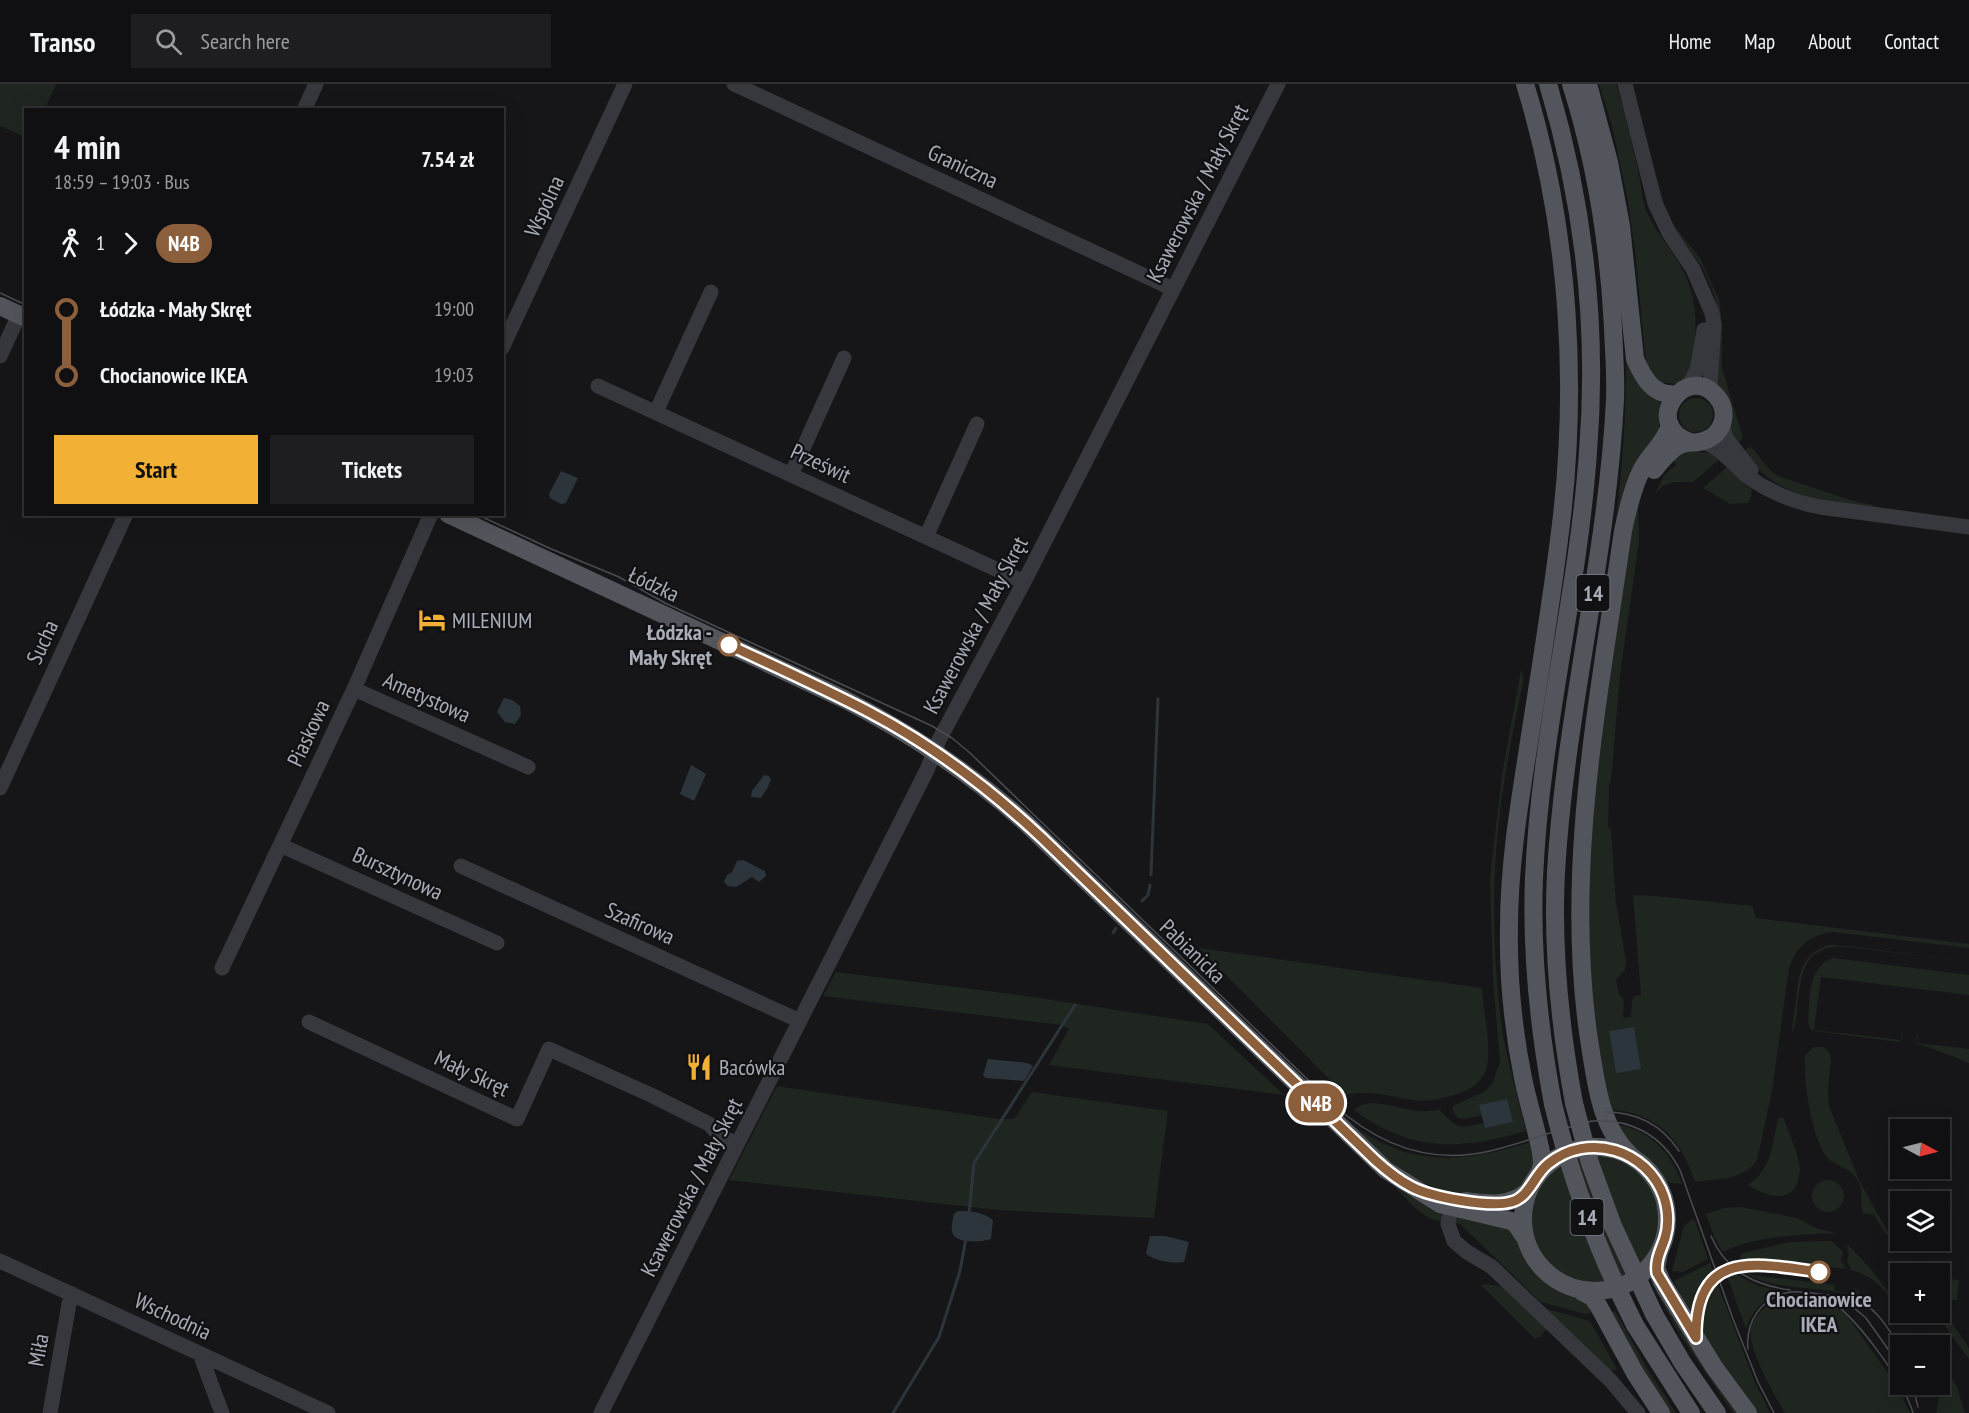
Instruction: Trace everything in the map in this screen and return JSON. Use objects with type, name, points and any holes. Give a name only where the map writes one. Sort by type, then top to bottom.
[{"type":"main road","points":[[1525,84],[1536,120],[1557,234],[1565,302],[1569,394],[1559,538],[1517,823],[1509,902],[1509,962],[1516,1036],[1541,1152],[1540,1172]]},
{"type":"main road","name":"14","points":[[1548,84],[1566,150],[1583,240],[1591,346],[1590,419],[1583,507],[1540,809],[1534,877],[1534,939],[1538,1003],[1544,1056],[1553,1104],[1582,1206],[1608,1270],[1635,1325],[1691,1413]]},
{"type":"main road","name":"14","points":[[1571,84],[1595,174],[1606,236],[1615,399],[1603,525],[1566,774],[1556,873],[1557,980],[1561,1023],[1574,1103],[1590,1163],[1612,1227],[1654,1314],[1682,1362],[1718,1413]]},
{"type":"main road","points":[[1588,84],[1609,162],[1621,226],[1635,359],[1645,379],[1655,390],[1670,395],[1682,390],[1702,387],[1714,393],[1724,410],[1722,424],[1715,435],[1675,448],[1636,488]]},
{"type":"main road","points":[[0,306],[22,316]]},
{"type":"main road","points":[[1682,390],[1669,405],[1668,418],[1678,436],[1696,442]]},
{"type":"main road","points":[[1670,425],[1665,438],[1643,466],[1623,531],[1591,748],[1581,848],[1579,913],[1583,994],[1589,1046],[1601,1107],[1613,1135],[1652,1175],[1663,1196],[1668,1216],[1666,1236],[1656,1268],[1662,1282],[1714,1367],[1748,1413]]},
{"type":"main road","name":"Łódzka","points":[[451,516],[844,699],[934,752]]},
{"type":"main road","name":"Pabianicka","points":[[934,752],[988,790],[1027,824],[1375,1160],[1432,1200],[1450,1207],[1507,1219],[1516,1224],[1523,1235]]},
{"type":"main road","points":[[1578,1149],[1589,1140],[1597,1128],[1601,1107]]},
{"type":"main road","points":[[1631,1156],[1599,1147],[1578,1149],[1559,1156],[1540,1172],[1527,1192],[1523,1209],[1523,1235],[1531,1254],[1543,1270],[1562,1284],[1581,1291],[1598,1305],[1635,1373],[1661,1413]]},
{"type":"main road","name":"Pabianicka","points":[[1415,1189],[1451,1198],[1488,1203],[1512,1202],[1527,1192]]},
{"type":"main road","points":[[1581,1291],[1605,1291],[1627,1283],[1646,1269],[1659,1253]]},
{"type":"street","points":[[305,108],[316,84]]},
{"type":"street","name":"Wspólna","points":[[504,344],[625,84]]},
{"type":"street","name":"Graniczna","points":[[734,84],[1173,289]]},
{"type":"street","name":"Ksawerowska / Mały Skręt","points":[[601,1413],[934,752],[1024,582],[1278,84]]},
{"type":"street","points":[[1625,84],[1655,203],[1669,233],[1693,269],[1712,313],[1714,325],[1710,386],[1714,393]]},
{"type":"street","points":[[656,412],[711,292]]},
{"type":"street","points":[[1682,390],[1697,370],[1704,338],[1703,311],[1707,304]]},
{"type":"street","points":[[0,356],[22,316]]},
{"type":"street","points":[[791,475],[844,358]]},
{"type":"street","name":"Prześwit","points":[[598,386],[1024,582]]},
{"type":"street","points":[[926,537],[977,424]]},
{"type":"street","points":[[1722,424],[1726,438],[1751,471],[1777,494]]},
{"type":"street","points":[[1696,442],[1716,448],[1749,477],[1777,494],[1796,502],[1969,527]]},
{"type":"street","name":"Sucha","points":[[0,788],[125,516]]},
{"type":"street","name":"Piaskowa","points":[[222,968],[354,689],[430,516]]},
{"type":"street","name":"Ametystowa","points":[[354,689],[528,766]]},
{"type":"street","name":"Bursztynowa","points":[[280,845],[497,943]]},
{"type":"street","name":"Szafirowa","points":[[461,866],[800,1021]]},
{"type":"street","name":"Mały Skręt","points":[[309,1022],[517,1119],[549,1049],[709,1124],[720,1136],[737,1144]]},
{"type":"street","points":[[1450,1207],[1448,1224],[1454,1241],[1492,1267],[1610,1380],[1638,1413]]},
{"type":"street","name":"Wschodnia","points":[[0,1261],[328,1413]]},
{"type":"street","name":"Miła","points":[[50,1413],[72,1294]]},
{"type":"street","points":[[200,1354],[222,1413]]},
{"type":"shaded area","points":[[0,84],[56,84],[45,108],[24,108],[24,137],[0,126]]},
{"type":"shaded area","points":[[1599,84],[1616,84],[1646,210],[1682,269],[1692,294],[1696,322],[1694,349],[1688,376],[1677,384],[1658,382],[1646,363],[1635,250],[1627,197],[1612,126]]},
{"type":"shaded area","points":[[1654,167],[1665,207],[1673,224],[1700,258],[1719,300],[1722,323],[1722,368],[1743,438],[1737,444],[1734,441],[1717,383],[1718,311],[1714,294],[1703,268],[1675,229],[1661,200]]},
{"type":"shaded area","points":[[1626,348],[1644,385],[1660,403],[1659,430],[1612,555],[1623,452]]},
{"type":"shaded area","points":[[1696,398],[1708,403],[1713,415],[1708,427],[1696,432],[1684,427],[1679,415],[1684,403]]},
{"type":"shaded area","points":[[1749,447],[1778,476],[1850,500],[1873,505],[1878,510],[1819,500],[1791,491],[1766,476],[1742,453]]},
{"type":"shaded area","points":[[1688,451],[1709,453],[1720,459],[1693,482],[1674,482],[1663,486],[1655,493],[1665,474],[1676,465],[1673,460]]},
{"type":"shaded area","points":[[1727,467],[1752,490],[1748,503],[1730,504],[1703,488]]},
{"type":"shaded area","points":[[561,471],[578,478],[566,503],[561,504],[550,498],[549,494]]},
{"type":"shaded area","points":[[1638,502],[1639,541],[1620,675],[1609,784],[1608,827],[1611,830],[1616,903],[1626,961],[1625,970],[1616,980],[1619,994],[1624,1000],[1623,1018],[1631,1017],[1632,1000],[1635,996],[1641,995],[1633,895],[1752,906],[1756,918],[1969,944],[1969,948],[1833,932],[1825,933],[1805,943],[1789,968],[1772,1091],[1757,1160],[1752,1167],[1738,1175],[1695,1182],[1682,1152],[1665,1130],[1641,1116],[1609,1109],[1590,967],[1589,894],[1595,790],[1608,686]]},
{"type":"shaded area","points":[[1521,670],[1524,678],[1500,808],[1495,871],[1494,934],[1502,1028],[1526,1131],[1479,1142],[1437,1144],[1417,1141],[1396,1134],[1354,1110],[1374,1103],[1418,1111],[1440,1110],[1455,1124],[1463,1127],[1484,1123],[1481,1115],[1467,1119],[1458,1118],[1452,1109],[1453,1106],[1484,1092],[1492,1084],[1500,1062],[1493,980],[1490,878],[1502,775]]},
{"type":"shaded area","points":[[504,698],[520,706],[521,715],[515,724],[505,722],[497,712]]},
{"type":"shaded area","points":[[691,765],[706,774],[694,801],[680,794]]},
{"type":"shaded area","points":[[764,775],[769,776],[771,780],[767,789],[761,798],[751,797],[752,791]]},
{"type":"shaded area","points":[[743,860],[765,871],[766,876],[759,882],[752,877],[736,887],[728,886],[724,882],[727,875],[732,872],[737,861]]},
{"type":"shaded area","points":[[1829,945],[1849,946],[1969,962],[1848,947],[1821,950],[1813,956],[1803,973],[1792,1033],[1800,973],[1812,953]]},
{"type":"shaded area","points":[[1199,948],[1482,988],[1488,1041],[1486,1071],[1475,1085],[1434,1100],[1413,1100],[1372,1093],[1345,1095]]},
{"type":"shaded area","points":[[1833,958],[1969,975],[1969,995],[1821,977],[1814,1030],[1901,1040],[1899,1042],[1814,1031],[1810,1029],[1808,1022],[1811,985],[1818,968]]},
{"type":"shaded area","points":[[836,972],[1012,994],[1208,1024],[1284,1095],[1049,1065],[1069,1029],[1061,1025],[823,996]]},
{"type":"shaded area","points":[[1634,1027],[1641,1069],[1616,1073],[1609,1031]]},
{"type":"shaded area","points":[[1918,1034],[1917,1043],[1969,1049],[1969,1063],[1917,1044],[1916,1035]]},
{"type":"shaded area","points":[[1814,1047],[1823,1047],[1830,1053],[1829,1106],[1860,1182],[1890,1236],[1886,1234],[1874,1215],[1863,1213],[1861,1189],[1855,1177],[1829,1159],[1823,1151],[1813,1126],[1807,1095],[1805,1056]]},
{"type":"shaded area","points":[[988,1059],[1027,1063],[1033,1066],[1024,1081],[986,1078],[983,1075]]},
{"type":"shaded area","points":[[777,1086],[999,1119],[1014,1119],[1032,1092],[1168,1111],[1154,1218],[998,1210],[729,1180]]},
{"type":"shaded area","points":[[1507,1099],[1513,1122],[1485,1128],[1479,1105]]},
{"type":"shaded area","points":[[1782,1117],[1796,1151],[1800,1172],[1793,1190],[1788,1194],[1774,1196],[1748,1185],[1762,1171],[1770,1156],[1778,1119]]},
{"type":"shaded area","points":[[1346,1120],[1369,1136],[1391,1147],[1413,1154],[1435,1157],[1481,1155],[1531,1142],[1533,1158],[1531,1171],[1515,1195],[1475,1198],[1444,1191],[1418,1181],[1397,1168]]},
{"type":"shaded area","points":[[1613,1124],[1626,1126],[1647,1136],[1665,1152],[1682,1184],[1670,1183],[1664,1179],[1650,1162],[1628,1146]]},
{"type":"shaded area","points":[[1595,1154],[1620,1159],[1641,1173],[1655,1194],[1660,1219],[1655,1244],[1641,1265],[1620,1279],[1595,1284],[1570,1279],[1549,1265],[1535,1244],[1530,1219],[1535,1194],[1549,1173],[1570,1159]]},
{"type":"shaded area","points":[[1828,1180],[1839,1185],[1844,1196],[1839,1207],[1828,1212],[1817,1207],[1812,1196],[1817,1185]]},
{"type":"shaded area","points":[[1392,1184],[1441,1212],[1443,1222],[1421,1213]]},
{"type":"shaded area","points":[[1741,1207],[1797,1218],[1816,1228],[1836,1233],[1764,1239],[1723,1252],[1706,1214],[1724,1208]]},
{"type":"shaded area","points":[[958,1211],[977,1212],[993,1220],[991,1239],[970,1241],[955,1237],[952,1224],[954,1214]]},
{"type":"shaded area","points":[[1458,1216],[1488,1219],[1503,1224],[1514,1235],[1536,1273],[1582,1301],[1594,1312],[1585,1314],[1541,1302],[1460,1224],[1453,1223]]},
{"type":"shaded area","points":[[1694,1218],[1708,1259],[1683,1272],[1672,1271],[1684,1226]]},
{"type":"shaded area","points":[[1150,1236],[1165,1236],[1189,1242],[1184,1262],[1164,1261],[1146,1254]]},
{"type":"shaded area","points":[[1832,1241],[1843,1252],[1841,1258],[1845,1269],[1778,1260],[1743,1262],[1740,1256],[1743,1253],[1790,1242]]},
{"type":"shaded area","points":[[1847,1246],[1869,1267],[1890,1294],[1890,1298],[1874,1281],[1851,1270],[1847,1261],[1849,1254]]},
{"type":"shaded area","points":[[1710,1263],[1713,1274],[1698,1293],[1691,1317],[1674,1281]]},
{"type":"shaded area","points":[[1741,1271],[1753,1275],[1835,1285],[1834,1290],[1853,1295],[1855,1288],[1860,1293],[1860,1298],[1845,1293],[1769,1283]]},
{"type":"shaded area","points":[[1734,1273],[1758,1286],[1781,1291],[1759,1306],[1746,1329],[1727,1276]]},
{"type":"shaded area","points":[[1950,1279],[1959,1280],[1957,1300],[1951,1300]]},
{"type":"shaded area","points":[[1717,1283],[1754,1380],[1770,1413],[1756,1413],[1716,1357],[1703,1334],[1702,1308],[1709,1292]]},
{"type":"shaded area","points":[[1481,1285],[1505,1287],[1548,1327],[1541,1336],[1535,1339]]},
{"type":"shaded area","points":[[1661,1288],[1740,1413],[1733,1413],[1680,1335],[1655,1290]]},
{"type":"shaded area","points":[[1789,1296],[1811,1297],[1824,1301],[1847,1316],[1890,1376],[1890,1395],[1902,1395],[1910,1413],[1785,1413],[1757,1358],[1750,1331],[1757,1315],[1764,1308]]},
{"type":"shaded area","points":[[1540,1307],[1590,1321],[1617,1369],[1611,1371]]},
{"type":"shaded area","points":[[1615,1311],[1676,1413],[1669,1413],[1609,1313]]},
{"type":"shaded area","points":[[1950,1320],[1969,1349],[1969,1359],[1944,1323],[1950,1323]]},
{"type":"shaded area","points":[[1950,1375],[1957,1387],[1965,1413],[1936,1413],[1939,1395],[1950,1395]]},
{"type":"waterway","points":[[1151,875],[1158,699]]},
{"type":"waterway","points":[[1142,901],[1148,895],[1150,885]]},
{"type":"waterway","points":[[1113,933],[1116,928]]},
{"type":"waterway","points":[[969,1214],[974,1163],[1075,1005]]},
{"type":"waterway","points":[[893,1413],[939,1337],[960,1271],[966,1238]]},
{"type":"tram line","points":[[0,293],[24,304]]},
{"type":"tram line","points":[[480,516],[619,577],[665,603],[932,726],[952,738],[1333,1104],[1350,1118],[1386,1140],[1426,1153],[1468,1155],[1503,1148],[1592,1121],[1619,1122],[1654,1138],[1673,1158],[1680,1170],[1733,1319],[1758,1382],[1774,1413]]},
{"type":"tram line","points":[[1605,1112],[1638,1117],[1665,1134],[1679,1151]]},
{"type":"tram line","points":[[1711,1236],[1725,1258],[1743,1274],[1753,1280],[1790,1290]]},
{"type":"tram line","points":[[1748,1349],[1749,1329],[1757,1312],[1772,1299],[1791,1292],[1842,1297],[1860,1302],[1880,1318],[1892,1335]]},
{"type":"tram line","points":[[1826,1298],[1850,1318],[1877,1350],[1900,1384],[1913,1413]]},
{"type":"tram line","points":[[1847,1302],[1866,1318],[1890,1352]]},
{"type":"tram line","points":[[1915,1395],[1918,1407]]},
{"type":"bus line","name":"N4B","points":[[729,645],[880,718],[950,762],[988,790],[1018,815],[1375,1160],[1406,1184],[1415,1189],[1451,1198],[1479,1203],[1507,1203],[1517,1200],[1527,1192],[1535,1178],[1549,1163],[1570,1151],[1599,1147],[1631,1156],[1647,1168],[1658,1183],[1663,1196],[1668,1216],[1666,1236],[1657,1262],[1657,1273],[1696,1338],[1696,1311],[1700,1298],[1708,1286],[1723,1272],[1733,1268],[1758,1265],[1819,1272]]},
{"type":"place","name":"MILENIUM","points":[[432,620]]},
{"type":"place","name":"Łódzka - Mały Skręt","points":[[729,645]]},
{"type":"place","name":"Bacówka","points":[[699,1067]]},
{"type":"place","name":"Chocianowice IKEA","points":[[1819,1272]]}]
